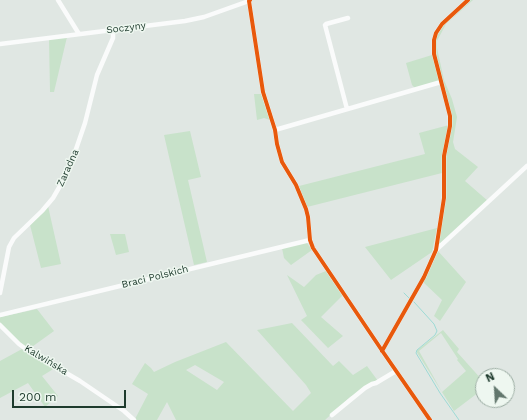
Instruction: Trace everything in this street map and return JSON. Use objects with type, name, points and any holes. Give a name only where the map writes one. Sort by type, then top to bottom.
[{"type":"street","points":[[58,0],[79,34]]},
{"type":"street","points":[[382,351],[424,277],[436,250],[444,198],[444,156],[450,126],[450,116],[434,54],[434,40],[436,33],[442,24],[468,0]]},
{"type":"street","points":[[249,1],[263,92],[275,130],[276,144],[282,162],[296,185],[307,213],[310,240],[382,351],[430,420]]},
{"type":"street","name":"Soczyny","points":[[0,44],[185,21],[204,17],[249,1]]},
{"type":"street","points":[[347,109],[325,25],[348,18]]},
{"type":"street","name":"Zaradna","points":[[0,293],[9,247],[14,238],[42,211],[53,198],[64,179],[85,123],[97,75],[113,38],[113,30]]},
{"type":"street","points":[[275,130],[441,82]]},
{"type":"street","points":[[436,250],[527,166]]},
{"type":"street","name":"Braci Polskich","points":[[0,315],[310,240]]},
{"type":"street","name":"Kalwińska","points":[[0,325],[19,344],[30,352],[80,381],[120,408],[134,420]]},
{"type":"street","points":[[332,415],[365,388],[396,371]]},
{"type":"green space","points":[[468,0],[473,0],[446,24],[437,41],[437,48],[444,80],[452,99],[457,117],[453,142],[455,149],[478,167],[465,181],[488,201],[438,247],[446,156],[452,118],[435,54],[435,39],[445,23]]},
{"type":"green space","points":[[67,37],[54,92],[50,92],[49,39]]},
{"type":"green space","points":[[432,55],[440,82],[415,88],[412,85],[406,63]]},
{"type":"green space","points":[[254,94],[261,94],[270,120],[264,118],[257,120]]},
{"type":"green space","points":[[449,125],[442,173],[307,207],[299,186],[425,154],[419,133]]},
{"type":"green space","points":[[190,131],[201,177],[188,180],[207,262],[194,265],[164,135]]},
{"type":"green space","points":[[48,206],[61,264],[41,268],[30,225]]},
{"type":"green space","points":[[437,228],[432,252],[391,280],[365,247]]},
{"type":"green space","points":[[110,234],[125,234],[129,252],[116,255]]},
{"type":"green space","points":[[307,243],[312,250],[291,265],[284,258],[282,248]]},
{"type":"green space","points":[[438,251],[466,282],[440,321],[434,316],[442,300],[423,282]]},
{"type":"green space","points":[[326,271],[343,295],[321,317],[343,336],[328,348],[301,320],[307,316],[287,275],[304,287],[316,275]]},
{"type":"green space","points":[[37,309],[54,331],[29,349],[21,344],[0,324],[0,317]]},
{"type":"green space","points":[[292,323],[333,366],[339,361],[353,375],[367,366],[378,381],[350,397],[325,420],[176,420],[167,402],[157,420],[135,419],[148,394],[132,384],[145,363],[154,372],[226,342],[293,411],[311,393],[306,385],[257,330]],"holes":[[[195,365],[224,382],[217,390],[186,370]]]},
{"type":"green space","points":[[443,330],[459,349],[457,352],[475,372],[475,395],[454,411],[416,351]],"holes":[[[441,333],[458,359],[457,360],[466,371],[442,392],[419,351]]]},
{"type":"green space","points":[[22,349],[55,368],[42,376],[58,396],[45,407],[28,383],[0,398],[0,361]]},
{"type":"waterway","points":[[404,293],[409,298]]},
{"type":"waterway","points":[[414,302],[434,324],[437,331],[435,335],[417,350],[416,353],[440,393],[459,420]]},
{"type":"cycle path","points":[[250,0],[263,92],[275,130],[282,162],[296,185],[306,209],[310,240],[313,248],[430,420]]},
{"type":"cycle path","points":[[382,351],[424,277],[436,250],[444,198],[444,156],[450,126],[450,116],[434,54],[434,40],[436,33],[442,24],[468,0]]}]
